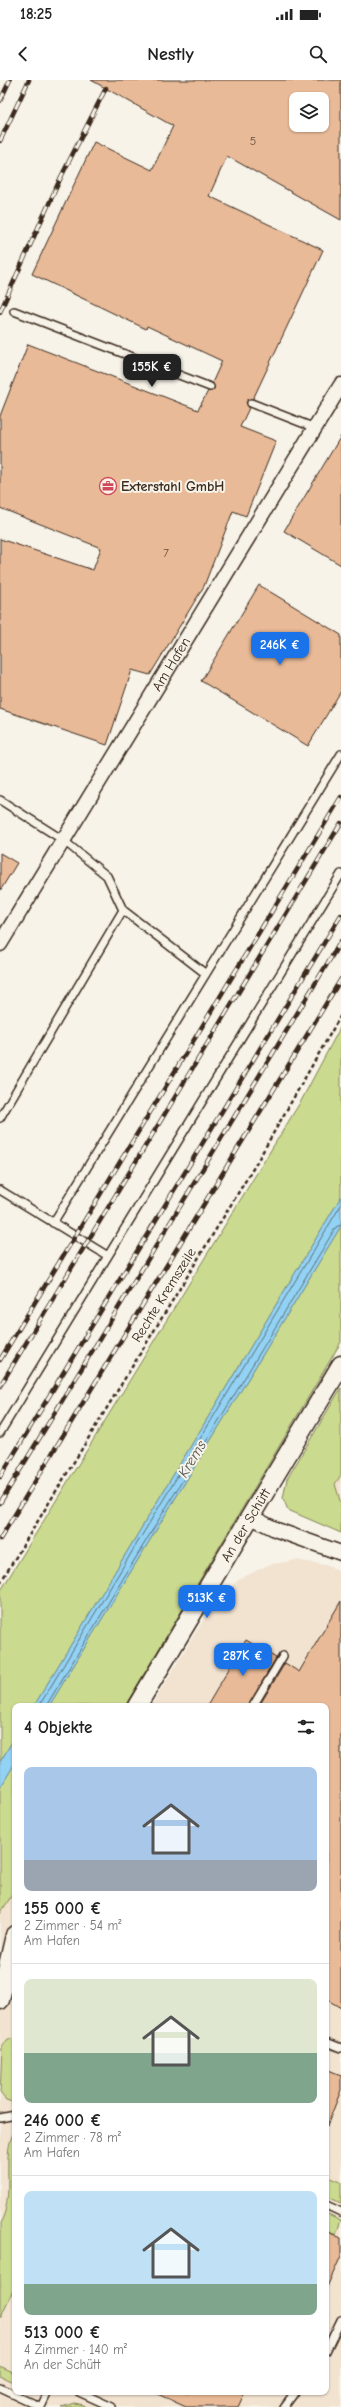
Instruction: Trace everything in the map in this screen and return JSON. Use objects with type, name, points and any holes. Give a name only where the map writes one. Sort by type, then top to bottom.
[{"type":"street","name":"Am Hafen","points":[[0,944],[341,385]]},
{"type":"street","name":"An der Schütt","points":[[139,1703],[341,1365]]},
{"type":"street","points":[[251,1517],[277,1530],[341,1553]]},
{"type":"street","points":[[0,2000],[12,1947]]},
{"type":"lane","points":[[14,312],[210,387]]},
{"type":"lane","points":[[251,403],[315,428]]},
{"type":"lane","points":[[53,1223],[341,754]]},
{"type":"lane","points":[[0,800],[64,840],[107,876],[123,910],[206,974]]},
{"type":"lane","points":[[0,1433],[341,874]]},
{"type":"lane","points":[[0,1118],[123,910]]},
{"type":"lane","points":[[0,1190],[108,1256]]},
{"type":"lane","points":[[255,1703],[283,1656]]},
{"type":"lane","points":[[329,2043],[341,2048]]},
{"type":"lane","points":[[0,2118],[12,2116]]},
{"type":"lane","points":[[329,2206],[341,2212]]},
{"type":"lane","points":[[329,2345],[341,2320]]},
{"type":"lane","points":[[0,2388],[12,2394]]},
{"type":"lane","points":[[15,2395],[41,2407],[47,2395]]},
{"type":"lane","points":[[86,2395],[112,2407]]},
{"type":"lane","points":[[284,2407],[293,2395]]},
{"type":"path","name":"Rechte Kremszeile","points":[[0,1583],[254,1167],[341,1016]]},
{"type":"shaded area","points":[[341,1475],[341,1504],[335,1484]]},
{"type":"shaded area","points":[[296,1560],[325,1565],[341,1571],[341,2407],[0,2407],[0,1914],[12,1895],[12,2395],[329,2395],[329,1703],[153,1703],[216,1599],[240,1579],[268,1565]]},
{"type":"green space","points":[[341,1026],[341,1197],[36,1703],[12,1703],[12,1742],[0,1762],[0,1592],[301,1101]]},
{"type":"green space","points":[[341,1226],[341,1342],[127,1703],[51,1703]]},
{"type":"green space","points":[[341,1388],[341,1475],[335,1484],[341,1504],[341,1533],[288,1510],[283,1498],[287,1479]]},
{"type":"green space","points":[[12,1768],[12,1895],[0,1914],[0,1788]]},
{"type":"green space","points":[[12,2038],[12,2102],[6,2100],[0,2093],[2,2046],[8,2039]]},
{"type":"green space","points":[[12,2137],[12,2292],[0,2318],[0,2223],[5,2213],[7,2201],[8,2162]]},
{"type":"green space","points":[[329,2177],[341,2182],[341,2203],[329,2197]]},
{"type":"green space","points":[[329,2214],[341,2220],[336,2235],[329,2232]]},
{"type":"green space","points":[[0,2366],[12,2372],[12,2382],[0,2376]]},
{"type":"green space","points":[[74,2403],[84,2405],[83,2407],[62,2407]]},
{"type":"water","name":"Krems","points":[[341,1197],[341,1226],[51,1703],[36,1703]]},
{"type":"water","points":[[12,1742],[12,1768],[0,1788],[0,1762]]},
{"type":"building","points":[[91,80],[341,80],[341,220],[227,156],[209,196],[323,250],[253,399],[246,402],[249,408],[240,427],[276,441],[246,516],[233,511],[204,586],[150,675],[132,670],[107,745],[0,709],[0,539],[93,570],[101,548],[0,508],[0,416],[28,344],[198,410],[208,391],[214,389],[212,383],[222,361],[147,326],[146,329],[32,274],[94,142],[152,170],[173,126]]},
{"type":"building","points":[[341,436],[341,565],[284,531]]},
{"type":"building","points":[[259,585],[341,635],[341,691],[308,746],[201,681]]},
{"type":"building","points":[[0,853],[17,863],[0,891]]},
{"type":"building","points":[[341,1601],[341,2008],[329,2001],[329,1703],[261,1703],[285,1663],[299,1672]]},
{"type":"building","points":[[246,1640],[276,1658],[250,1703],[209,1703]]},
{"type":"building","points":[[329,2070],[341,2075],[341,2090],[329,2121]]},
{"type":"building","points":[[329,2232],[341,2238],[341,2256],[329,2282]]},
{"type":"building","points":[[160,2395],[244,2395],[238,2407],[186,2407]]},
{"type":"railway","points":[[0,101],[10,80]]},
{"type":"railway","points":[[0,141],[29,80]]},
{"type":"railway","points":[[0,312],[61,177],[106,88]]},
{"type":"railway","points":[[0,1360],[341,797]]},
{"type":"railway","points":[[0,1386],[341,823]]},
{"type":"railway","points":[[0,1477],[341,915]]},
{"type":"railway","points":[[0,1503],[341,941]]},
{"type":"railway","points":[[0,1539],[341,979]]},
{"type":"place","name":"Exterstahl GmbH","points":[[108,486]]}]
